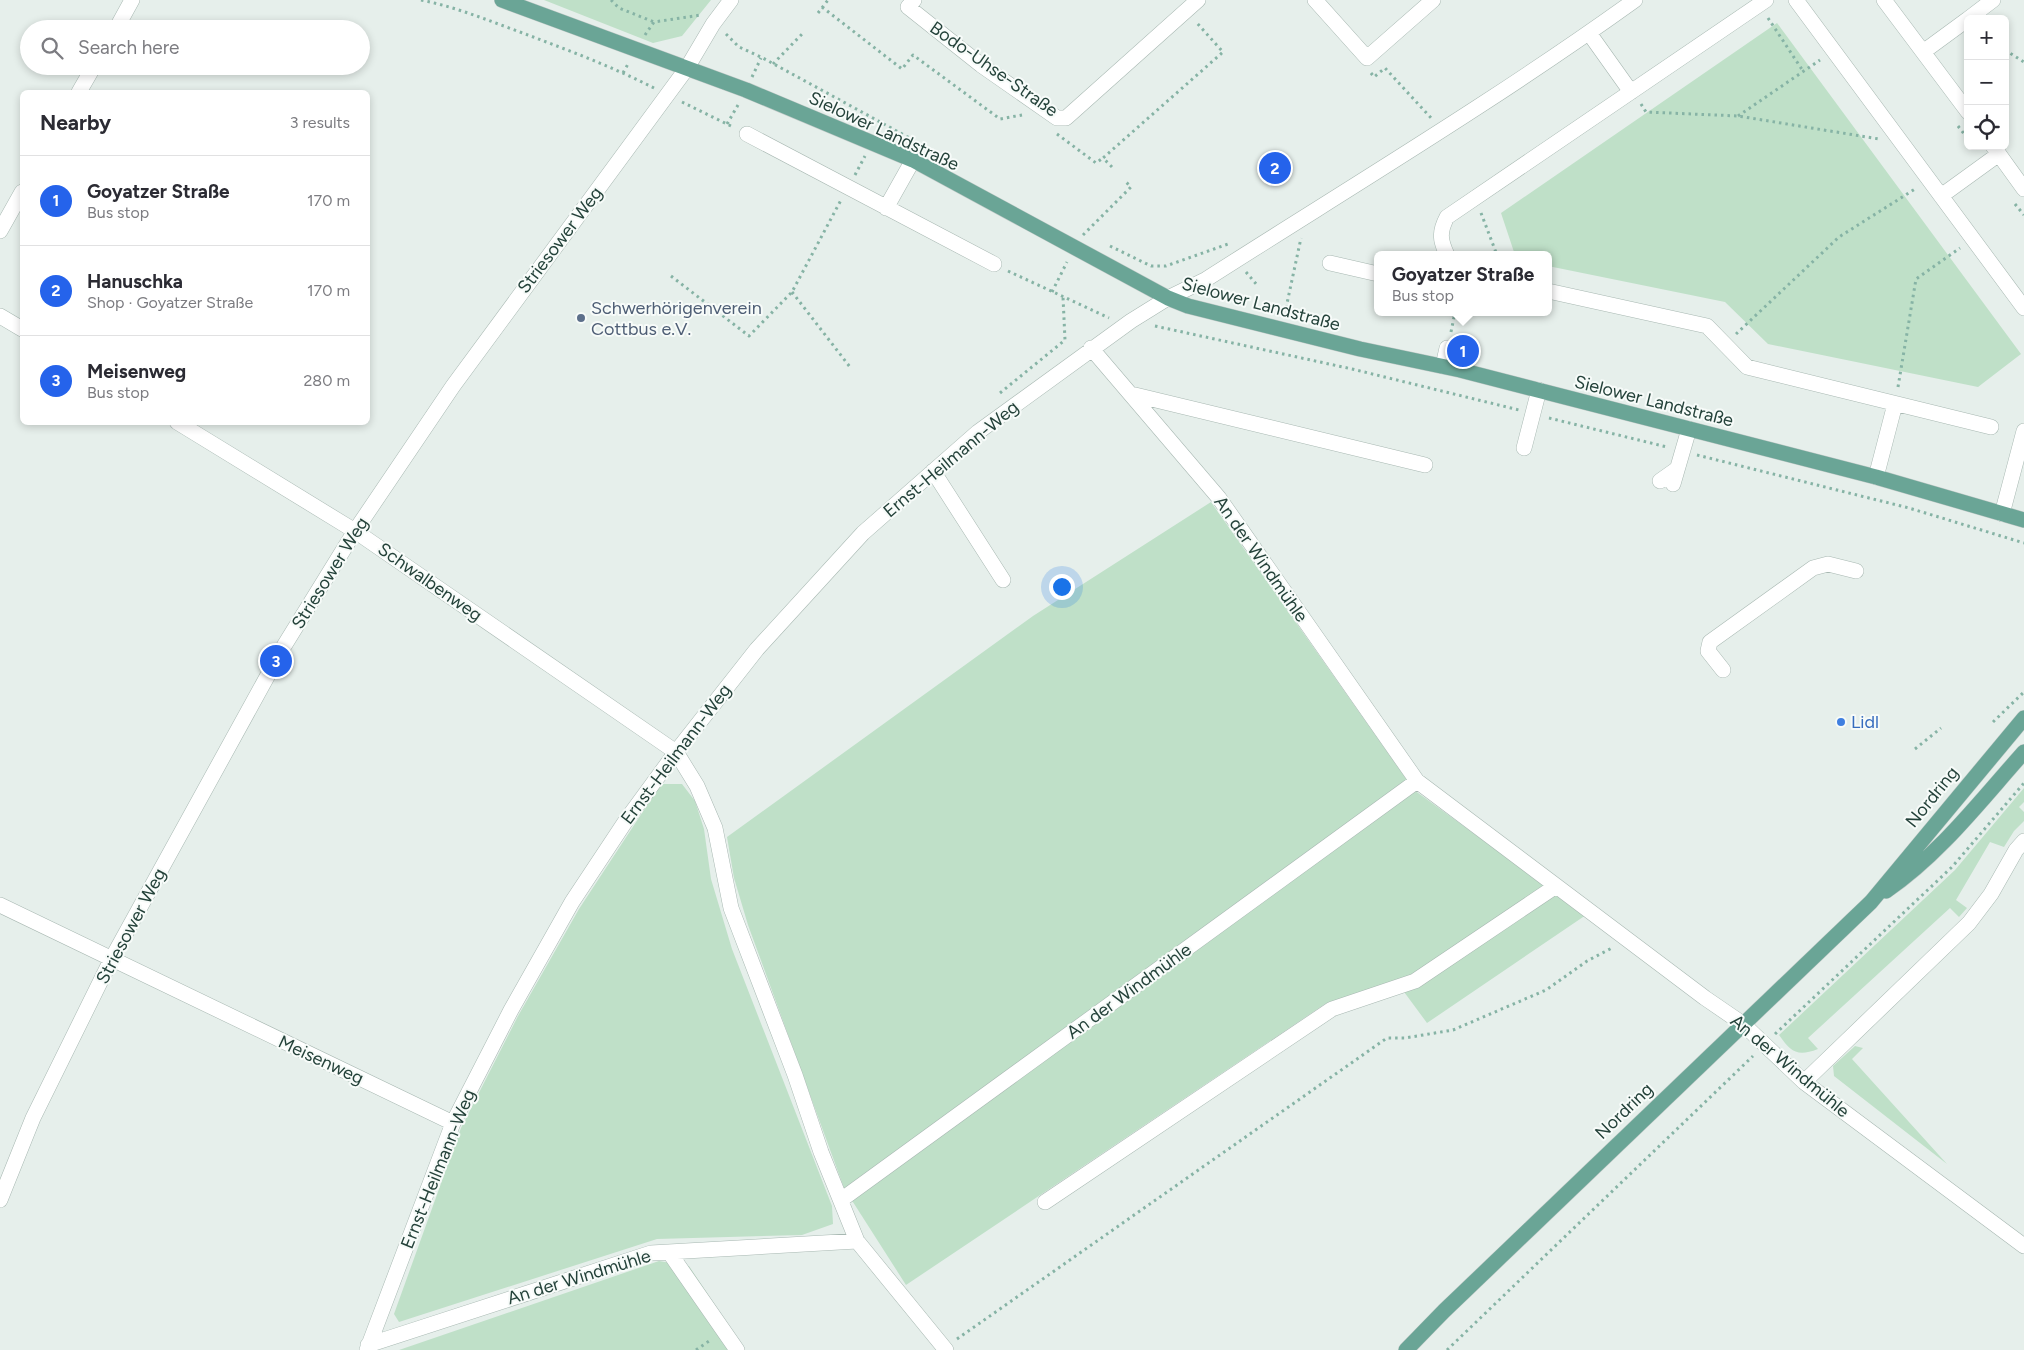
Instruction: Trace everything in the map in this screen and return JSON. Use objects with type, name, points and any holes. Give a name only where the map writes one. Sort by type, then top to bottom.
[{"type":"main road","name":"Sielower Landstraße","points":[[502,0],[746,90],[913,160],[1168,298],[1188,306],[1538,390],[1876,478],[2024,520]]},
{"type":"main road","name":"Nordring","points":[[1406,1350],[1444,1311],[1871,902],[2008,734],[2024,718]]},
{"type":"main road","name":"Nordring","points":[[1871,902],[1913,872],[1953,832],[2024,752]]},
{"type":"street","points":[[121,20],[132,0]]},
{"type":"street","name":"Striesower Weg","points":[[0,1200],[33,1118],[111,960],[244,716],[355,531],[453,386],[668,95],[687,68],[713,24],[731,0]]},
{"type":"street","name":"Bodo-Uhse-Straße","points":[[914,0],[908,7],[981,65],[1057,118],[1066,118],[1193,4]]},
{"type":"street","points":[[1315,0],[1367,58],[1433,0]]},
{"type":"street","name":"Ernst-Heilmann-Weg","points":[[368,1348],[453,1122],[511,1010],[572,902],[627,819],[676,752],[763,642],[863,534],[978,432],[1091,348],[1168,298],[1205,280],[1305,217],[1589,33],[1635,0]]},
{"type":"street","points":[[1796,0],[2024,308]]},
{"type":"street","points":[[1884,0],[1964,107]]},
{"type":"street","points":[[1973,15],[1993,0]]},
{"type":"street","points":[[1445,251],[1441,242],[1441,229],[1447,217],[1762,2]]},
{"type":"street","points":[[1923,52],[1964,22]]},
{"type":"street","points":[[1589,33],[1631,92]]},
{"type":"street","points":[[80,90],[89,75]]},
{"type":"street","points":[[746,134],[994,264]]},
{"type":"street","points":[[1941,196],[1996,150],[2024,189]]},
{"type":"street","points":[[886,208],[913,160]]},
{"type":"street","points":[[0,231],[20,196]]},
{"type":"street","points":[[1330,263],[1374,273]]},
{"type":"street","points":[[1552,292],[1707,326],[1747,367],[1991,427]]},
{"type":"street","points":[[0,316],[20,328]]},
{"type":"street","name":"An der Windmühle","points":[[1091,348],[1219,498],[1417,781],[1704,998],[1742,1024],[1804,1082],[2024,1246]]},
{"type":"street","points":[[1443,366],[1448,348]]},
{"type":"street","points":[[1524,448],[1538,390]]},
{"type":"street","points":[[1131,394],[1425,465]]},
{"type":"street","points":[[1876,478],[1895,404]]},
{"type":"street","name":"Schwalbenweg","points":[[182,425],[355,531],[676,752]]},
{"type":"street","points":[[1670,478],[1689,429]]},
{"type":"street","points":[[2002,514],[2024,431]]},
{"type":"street","points":[[934,471],[1003,580]]},
{"type":"street","points":[[1723,670],[1708,650],[1710,642],[1813,568],[1828,564],[1856,571]]},
{"type":"street","points":[[676,752],[697,786],[715,828],[731,908],[795,1074],[821,1152],[857,1241],[945,1349]]},
{"type":"street","name":"An der Windmühle","points":[[841,1200],[1417,781]]},
{"type":"street","points":[[1804,1082],[1969,923],[1991,894],[2016,850],[2024,841]]},
{"type":"street","points":[[1044,1202],[1332,1009],[1415,981],[1556,886]]},
{"type":"street","name":"Meisenweg","points":[[0,905],[111,960],[453,1122]]},
{"type":"street","name":"An der Windmühle","points":[[368,1348],[651,1253],[857,1241]]},
{"type":"street","points":[[669,1252],[737,1350]]},
{"type":"path","points":[[422,0],[451,6],[623,73],[746,134]]},
{"type":"path","points":[[611,0],[620,8],[654,22]]},
{"type":"path","points":[[818,13],[828,0]]},
{"type":"path","points":[[1762,2],[1803,72]]},
{"type":"path","points":[[1049,128],[1096,163],[1103,158],[1222,52],[1193,19],[1193,4]]},
{"type":"path","points":[[822,7],[902,69],[913,55],[1000,119],[1018,114],[1026,115]]},
{"type":"path","points":[[773,64],[804,33]]},
{"type":"path","points":[[1738,116],[1834,51]]},
{"type":"path","points":[[2009,53],[2024,62]]},
{"type":"path","points":[[1631,92],[1646,112],[1738,116],[1902,142]]},
{"type":"path","points":[[671,276],[749,336],[792,292],[884,124]]},
{"type":"path","points":[[1103,158],[1112,167]]},
{"type":"path","points":[[1725,344],[1839,237],[1929,180]]},
{"type":"path","points":[[1052,292],[1074,248],[1084,233],[1131,187],[1126,182]]},
{"type":"path","points":[[1475,198],[1495,251]]},
{"type":"path","points":[[1286,308],[1305,217]]},
{"type":"path","points":[[1084,233],[1093,237]]},
{"type":"path","points":[[1895,404],[1916,280],[1973,239]]},
{"type":"path","points":[[1101,241],[1151,266],[1166,266],[1236,242]]},
{"type":"path","points":[[994,264],[1107,318]]},
{"type":"path","points":[[1243,267],[1256,285]]},
{"type":"path","points":[[792,292],[850,367]]},
{"type":"path","points":[[1448,348],[1454,316]]},
{"type":"path","points":[[1935,515],[2024,543]]},
{"type":"path","points":[[1993,722],[2024,692]]},
{"type":"path","points":[[1915,749],[1941,728]]},
{"type":"path","points":[[1446,1350],[1952,866],[2024,783]]},
{"type":"path","points":[[945,1349],[1387,1038],[1406,1038],[1453,1030],[1546,990],[1587,961],[1626,939]]},
{"type":"green space","points":[[544,0],[711,0],[682,36],[653,43]]},
{"type":"green space","points":[[1777,23],[2021,354],[1978,387],[1768,344],[1725,302],[1552,267],[1552,251],[1514,251],[1501,213]]},
{"type":"green space","points":[[1211,502],[1414,790],[1586,915],[1427,1023],[1396,981],[1325,1004],[906,1285],[844,1188],[748,925],[734,878],[727,837],[1033,616]]},
{"type":"green space","points":[[661,784],[682,784],[695,801],[704,829],[711,879],[732,949],[832,1206],[833,1224],[802,1235],[657,1239],[399,1322],[394,1314],[461,1128],[518,1016],[579,909]]},
{"type":"green space","points":[[2024,788],[2024,802],[2019,807],[2024,812],[2024,821],[2014,831],[2004,847],[1990,842],[1956,900],[1967,908],[1959,917],[1950,908],[1808,1038],[1818,1049],[1800,1053],[1791,1049],[1779,1035],[1955,870]]},
{"type":"green space","points":[[1855,1046],[1863,1048],[1852,1059],[1947,1164],[1834,1076],[1833,1066]]},
{"type":"green space","points":[[659,1261],[689,1266],[745,1350],[399,1350]]},
{"type":"place","name":"Hanuschka","points":[[1275,168]]},
{"type":"place","name":"Schwerhörigenverein Cottbus e.V.","points":[[581,318]]},
{"type":"place","name":"Goyatzer Straße","points":[[1463,351]]},
{"type":"place","name":"Meisenweg","points":[[276,661]]},
{"type":"place","name":"Lidl","points":[[1841,722]]}]
